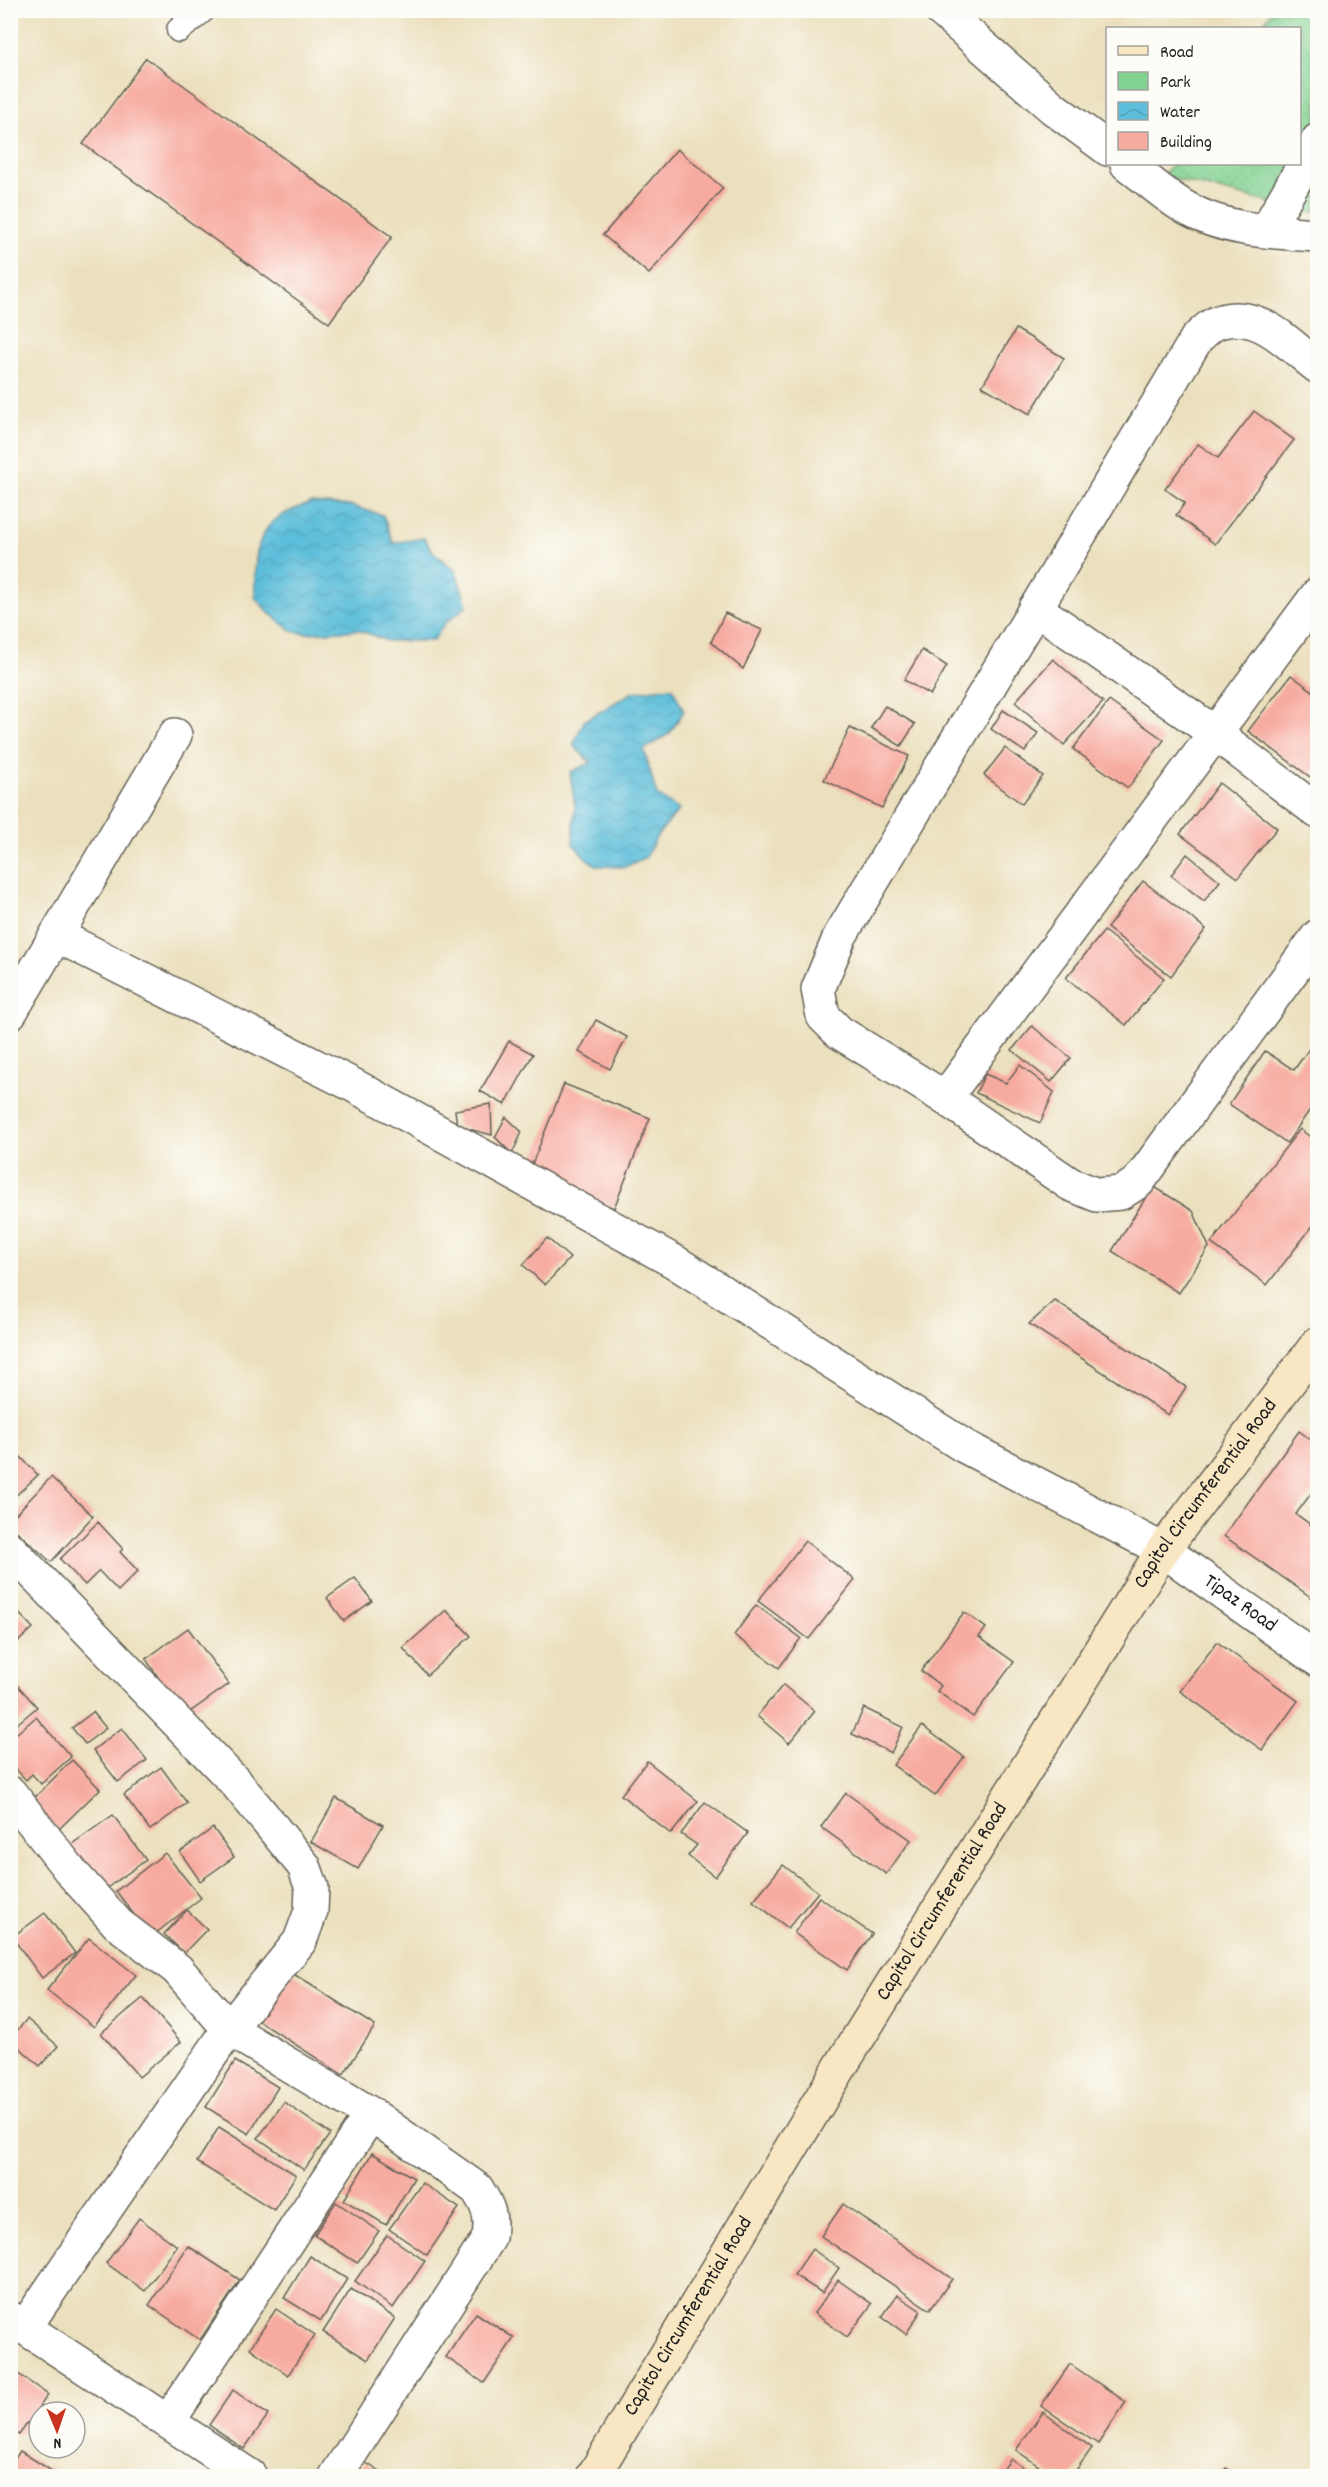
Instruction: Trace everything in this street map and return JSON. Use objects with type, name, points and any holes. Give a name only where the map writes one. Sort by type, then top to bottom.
[{"type":"main road","name":"Capitol Circumferential Road","points":[[593,2476],[855,2043],[1163,1550],[1317,1343]]},
{"type":"street","points":[[941,10],[1053,108],[1106,148]]},
{"type":"street","points":[[1266,231],[1317,140]]},
{"type":"street","points":[[1128,165],[1187,208],[1221,223],[1266,231],[1317,234]]},
{"type":"street","points":[[1317,367],[1266,325],[1241,319],[1215,324],[1197,338],[840,936],[818,989],[823,1016],[839,1032],[945,1098],[1070,1184],[1097,1195],[1121,1193],[1138,1182],[1317,936]]},
{"type":"street","points":[[945,1098],[1317,594]]},
{"type":"street","points":[[1035,608],[1215,733],[1317,812]]},
{"type":"street","points":[[10,1013],[58,936],[175,735]]},
{"type":"street","name":"Tipaz Road","points":[[58,936],[353,1085],[675,1262],[964,1446],[1163,1550],[1317,1660]]},
{"type":"street","points":[[10,1549],[237,1784],[304,1866],[312,1888],[311,1911],[300,1941],[229,2029],[18,2322],[250,2476]]},
{"type":"street","points":[[10,1794],[73,1874],[118,1924],[177,1969],[229,2029],[371,2114],[477,2189],[487,2204],[491,2218],[489,2238],[336,2476]]},
{"type":"street","points":[[168,2422],[371,2114]]},
{"type":"lane","points":[[179,30],[203,10]]},
{"type":"green space","points":[[1272,11],[1317,11],[1317,212],[1307,212],[1163,176],[1171,165],[1301,165],[1301,27],[1261,27]]},
{"type":"water","points":[[311,503],[351,506],[383,515],[393,543],[424,538],[434,553],[456,571],[467,606],[444,624],[433,641],[387,641],[359,630],[294,632],[270,614],[255,597],[255,563],[260,541],[272,523],[288,512]]},
{"type":"water","points":[[672,687],[684,711],[670,733],[644,750],[657,795],[679,810],[657,836],[646,857],[625,867],[598,866],[587,859],[573,844],[575,806],[570,772],[591,763],[573,745],[584,721],[633,692]]},
{"type":"building","points":[[146,58],[392,237],[329,323],[83,144]]},
{"type":"building","points":[[677,149],[723,188],[649,274],[603,235]]},
{"type":"building","points":[[1016,329],[1064,358],[1030,414],[982,386]]},
{"type":"building","points":[[1254,411],[1294,440],[1215,544],[1176,515],[1185,503],[1165,489],[1198,444],[1218,458]]},
{"type":"building","points":[[725,613],[762,630],[743,669],[711,642]]},
{"type":"building","points":[[922,650],[947,666],[930,695],[904,680]]},
{"type":"building","points":[[1053,659],[1103,702],[1064,745],[1015,702]]},
{"type":"building","points":[[1291,675],[1318,695],[1318,766],[1310,777],[1248,731]]},
{"type":"building","points":[[1109,701],[1164,740],[1128,788],[1073,749]]},
{"type":"building","points":[[885,706],[915,724],[901,746],[871,728]]},
{"type":"building","points":[[1003,710],[1038,733],[1025,752],[991,729]]},
{"type":"building","points":[[850,728],[909,756],[882,808],[824,780]]},
{"type":"building","points":[[1005,748],[1043,776],[1022,804],[984,775]]},
{"type":"building","points":[[1219,783],[1277,828],[1238,878],[1180,834]]},
{"type":"building","points":[[1187,854],[1220,881],[1204,901],[1171,875]]},
{"type":"building","points":[[1143,881],[1206,929],[1171,976],[1107,928]]},
{"type":"building","points":[[1104,931],[1164,978],[1126,1025],[1066,978]]},
{"type":"building","points":[[596,1020],[627,1037],[610,1069],[579,1052]]},
{"type":"building","points":[[1032,1026],[1071,1058],[1051,1082],[1012,1050]]},
{"type":"building","points":[[1318,1036],[1318,1098],[1287,1143],[1229,1104],[1265,1051],[1294,1070]]},
{"type":"building","points":[[509,1041],[533,1054],[505,1105],[480,1091]]},
{"type":"building","points":[[1020,1065],[1054,1092],[1040,1123],[976,1093],[985,1074],[1006,1083]]},
{"type":"building","points":[[564,1084],[650,1118],[614,1208],[528,1174]]},
{"type":"building","points":[[491,1104],[492,1135],[457,1126],[455,1110]]},
{"type":"building","points":[[506,1117],[522,1132],[512,1154],[495,1137]]},
{"type":"building","points":[[1300,1129],[1318,1143],[1318,1165],[1313,1171],[1318,1174],[1318,1219],[1267,1285],[1211,1243]]},
{"type":"building","points":[[1153,1186],[1193,1211],[1209,1247],[1179,1293],[1112,1251]]},
{"type":"building","points":[[547,1238],[570,1258],[545,1285],[523,1265]]},
{"type":"building","points":[[1055,1301],[1186,1387],[1168,1415],[1029,1324]]},
{"type":"building","points":[[1299,1431],[1318,1445],[1318,1484],[1296,1514],[1318,1530],[1318,1602],[1224,1536]]},
{"type":"building","points":[[10,1446],[38,1475],[10,1501]]},
{"type":"building","points":[[51,1477],[93,1516],[51,1562],[10,1525],[10,1520]]},
{"type":"building","points":[[98,1522],[123,1549],[120,1552],[138,1571],[118,1591],[99,1571],[85,1585],[60,1559]]},
{"type":"building","points":[[805,1541],[855,1580],[809,1639],[758,1601]]},
{"type":"building","points":[[355,1578],[372,1601],[344,1621],[327,1598]]},
{"type":"building","points":[[10,1604],[33,1628],[10,1649]]},
{"type":"building","points":[[756,1605],[801,1638],[779,1668],[734,1635]]},
{"type":"building","points":[[446,1610],[471,1636],[427,1675],[403,1648]]},
{"type":"building","points":[[964,1612],[986,1628],[979,1637],[1014,1662],[973,1717],[937,1691],[941,1686],[921,1671]]},
{"type":"building","points":[[188,1628],[229,1684],[187,1714],[148,1685],[158,1677],[146,1659]]},
{"type":"building","points":[[1217,1642],[1298,1701],[1262,1750],[1180,1691]]},
{"type":"building","points":[[10,1677],[37,1707],[10,1730]]},
{"type":"building","points":[[783,1685],[815,1711],[789,1743],[757,1716]]},
{"type":"building","points":[[864,1708],[903,1727],[891,1753],[852,1734]]},
{"type":"building","points":[[93,1712],[106,1728],[85,1744],[72,1728]]},
{"type":"building","points":[[36,1717],[71,1757],[41,1784],[32,1774],[26,1780],[10,1763],[10,1739]]},
{"type":"building","points":[[922,1726],[964,1757],[935,1796],[893,1765]]},
{"type":"building","points":[[122,1728],[147,1760],[118,1782],[93,1750]]},
{"type":"building","points":[[72,1760],[100,1789],[58,1830],[30,1802]]},
{"type":"building","points":[[647,1761],[698,1801],[671,1834],[621,1795]]},
{"type":"building","points":[[161,1767],[187,1803],[150,1830],[124,1795]]},
{"type":"building","points":[[846,1793],[911,1840],[886,1874],[821,1827]]},
{"type":"building","points":[[336,1798],[383,1825],[358,1869],[311,1842]]},
{"type":"building","points":[[705,1802],[748,1833],[715,1877],[688,1856],[697,1845],[681,1834]]},
{"type":"building","points":[[113,1815],[146,1860],[97,1895],[65,1849]]},
{"type":"building","points":[[213,1828],[234,1857],[200,1881],[180,1852]]},
{"type":"building","points":[[165,1853],[201,1898],[151,1937],[116,1891]]},
{"type":"building","points":[[783,1865],[818,1892],[788,1928],[753,1901]]},
{"type":"building","points":[[819,1897],[872,1934],[847,1970],[794,1933]]},
{"type":"building","points":[[187,1910],[207,1929],[184,1953],[164,1934]]},
{"type":"building","points":[[45,1913],[75,1953],[42,1978],[12,1937]]},
{"type":"building","points":[[89,1938],[136,1975],[94,2027],[47,1990]]},
{"type":"building","points":[[289,1971],[375,2026],[343,2075],[257,2020]]},
{"type":"building","points":[[143,1998],[181,2042],[139,2077],[101,2033]]},
{"type":"building","points":[[27,2019],[58,2046],[40,2066],[10,2039]]},
{"type":"building","points":[[235,2061],[278,2087],[249,2134],[206,2107]]},
{"type":"building","points":[[284,2102],[330,2134],[304,2170],[258,2138]]},
{"type":"building","points":[[219,2127],[296,2175],[274,2210],[197,2162]]},
{"type":"building","points":[[372,2153],[414,2178],[386,2225],[344,2200]]},
{"type":"building","points":[[422,2183],[459,2208],[427,2255],[389,2229]]},
{"type":"building","points":[[336,2202],[379,2231],[357,2263],[314,2235]]},
{"type":"building","points":[[843,2204],[952,2279],[930,2310],[821,2236]]},
{"type":"building","points":[[139,2218],[177,2246],[145,2291],[106,2263]]},
{"type":"building","points":[[387,2235],[425,2261],[393,2308],[355,2281]]},
{"type":"building","points":[[188,2246],[240,2280],[200,2340],[149,2305]]},
{"type":"building","points":[[812,2249],[839,2268],[822,2293],[794,2275]]},
{"type":"building","points":[[310,2256],[347,2279],[321,2321],[284,2298]]},
{"type":"building","points":[[838,2280],[872,2304],[847,2337],[814,2313]]},
{"type":"building","points":[[351,2289],[395,2318],[368,2360],[323,2332]]},
{"type":"building","points":[[897,2295],[921,2311],[906,2334],[882,2317]]},
{"type":"building","points":[[276,2309],[315,2335],[288,2375],[250,2348]]},
{"type":"building","points":[[476,2313],[514,2338],[484,2383],[446,2357]]},
{"type":"building","points":[[1070,2364],[1126,2402],[1098,2444],[1041,2406]]},
{"type":"building","points":[[10,2368],[48,2395],[44,2400],[27,2400],[27,2424],[19,2435],[10,2430]]},
{"type":"building","points":[[233,2390],[268,2415],[244,2449],[209,2425]]},
{"type":"building","points":[[1043,2412],[1092,2448],[1072,2476],[1053,2476],[1016,2450]]},
{"type":"building","points":[[20,2451],[27,2455],[27,2460],[34,2460],[60,2476],[10,2476],[10,2466]]},
{"type":"building","points":[[1011,2459],[1036,2476],[998,2476]]},
{"type":"building","points":[[365,2462],[386,2476],[355,2476]]},
{"type":"building","points":[[1226,2468],[1239,2476],[1220,2476]]}]
